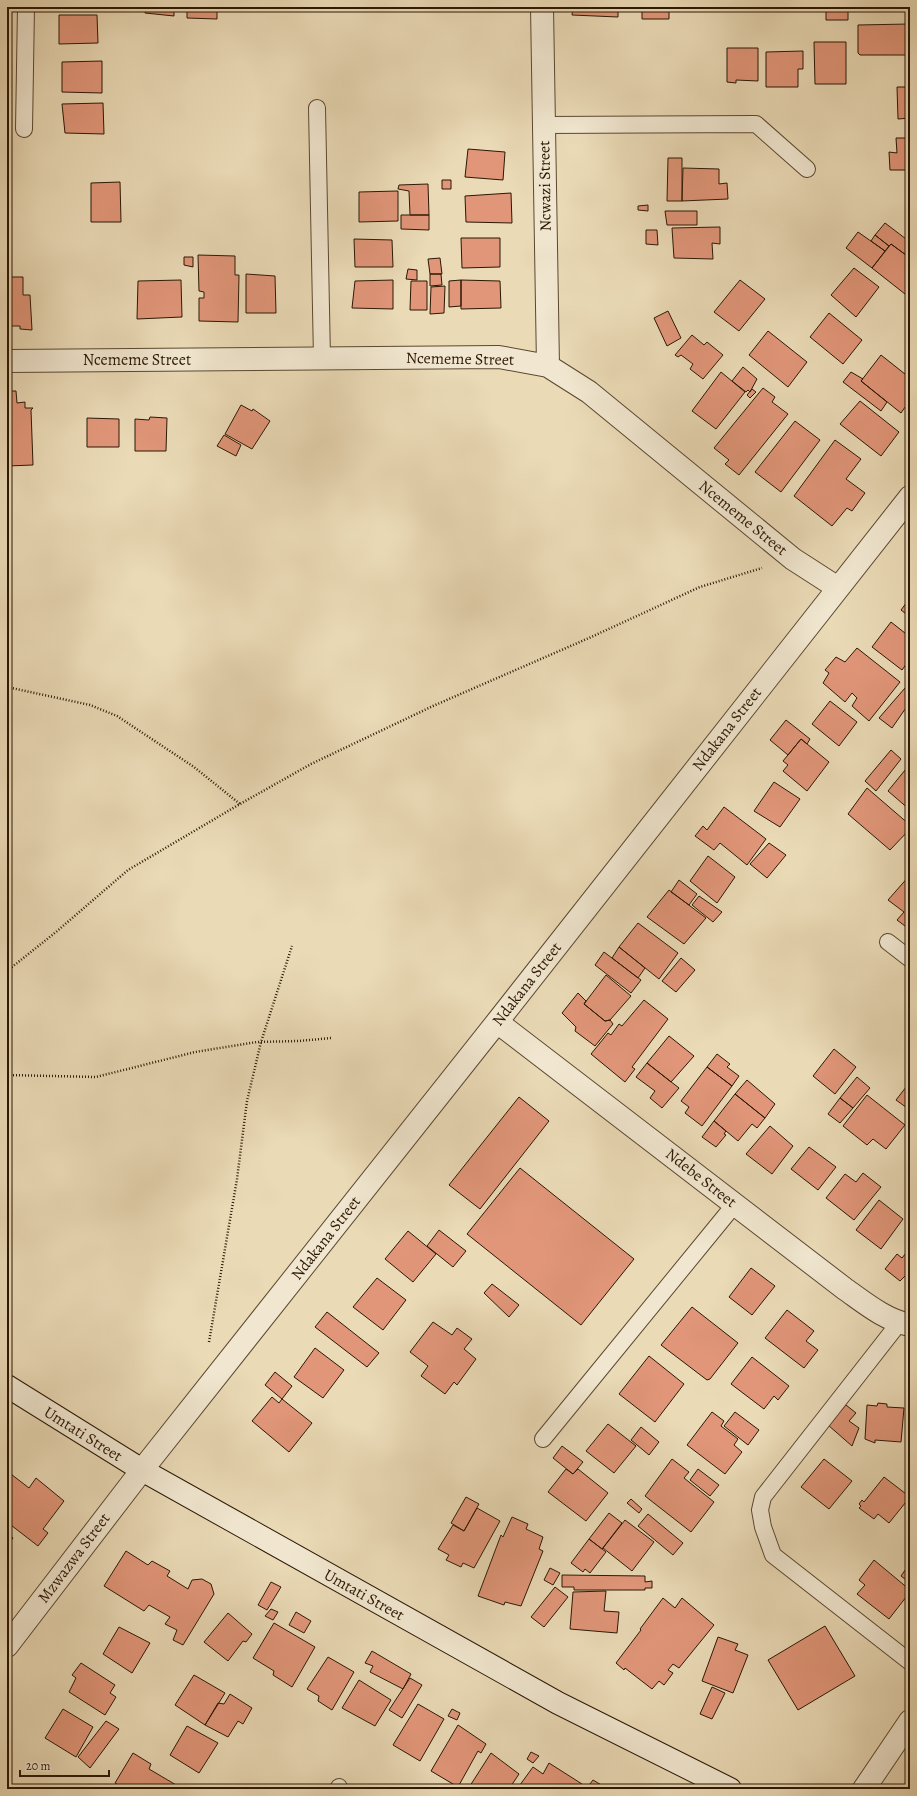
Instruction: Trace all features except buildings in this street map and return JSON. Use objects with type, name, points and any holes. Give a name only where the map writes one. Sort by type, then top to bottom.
[{"type":"street","name":"Ncwazi Street","points":[[542,7],[548,366]]},
{"type":"street","name":"Ncememe Street","points":[[7,361],[499,357],[548,366],[589,392],[793,559],[838,588]]},
{"type":"street","name":"Ndakana Street","points":[[142,1470],[498,1022],[910,497]]},
{"type":"street","name":"Ndebe Street","points":[[498,1022],[845,1289],[880,1314],[904,1324]]},
{"type":"street","name":"Umtati Street","points":[[7,1386],[142,1470],[558,1703],[730,1789]]},
{"type":"street","name":"Mzwazwa Street","points":[[7,1646],[142,1470]]},
{"type":"street","points":[[864,1789],[910,1721]]},
{"type":"lane","points":[[24,129],[26,7]]},
{"type":"lane","points":[[317,108],[322,359]]},
{"type":"lane","points":[[544,125],[756,124],[807,169]]},
{"type":"lane","points":[[888,942],[910,959]]},
{"type":"lane","points":[[543,1439],[734,1204]]},
{"type":"lane","points":[[904,1324],[763,1497],[760,1510],[763,1527],[773,1554],[910,1662]]},
{"type":"path","points":[[7,971],[56,932],[128,870],[311,764],[418,712],[589,638],[700,587],[793,559]]},
{"type":"path","points":[[7,687],[50,695],[90,705],[117,716],[194,767],[240,804]]},
{"type":"path","points":[[209,1344],[237,1179],[247,1100],[261,1042],[292,946]]},
{"type":"path","points":[[7,1075],[96,1077],[195,1052],[261,1042],[331,1038]]}]
